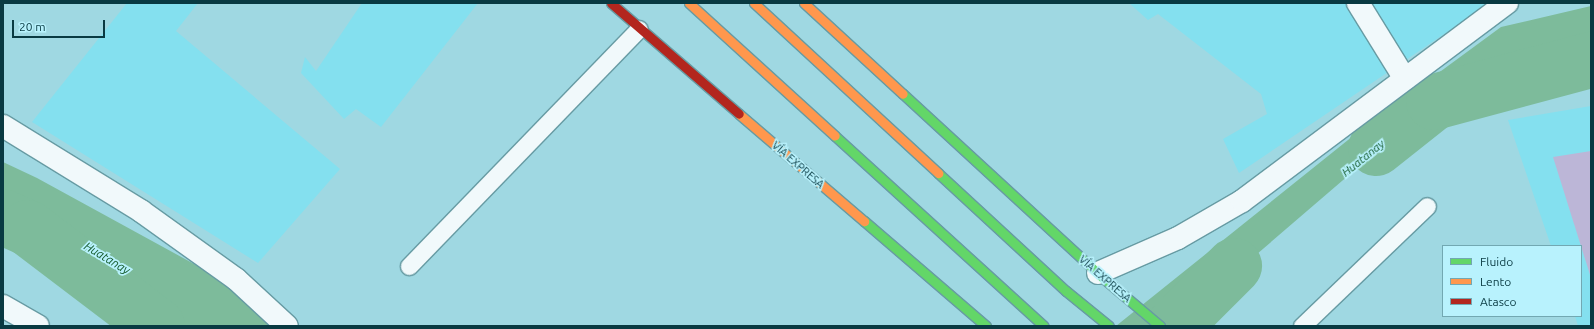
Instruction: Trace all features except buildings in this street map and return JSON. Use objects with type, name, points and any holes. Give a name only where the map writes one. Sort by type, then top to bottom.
[{"type":"main road","name":"VÍA EXPRESA","points":[[611,3],[639,29],[986,326]]},
{"type":"main road","points":[[689,3],[1042,324]]},
{"type":"main road","points":[[754,3],[1066,291],[1109,326]]},
{"type":"main road","name":"VÍA EXPRESA","points":[[804,3],[1100,275],[1160,326]]},
{"type":"street","points":[[1358,3],[1405,79]]},
{"type":"street","points":[[1100,275],[1178,238],[1242,201],[1507,3]]},
{"type":"street","points":[[3,126],[142,211],[236,279],[287,326]]},
{"type":"street","points":[[3,306],[38,326]]},
{"type":"lane","points":[[409,266],[639,29]]},
{"type":"lane","points":[[1302,326],[1427,206]]},
{"type":"shaded area","points":[[127,3],[198,3],[176,31],[340,169],[258,263],[32,122]]},
{"type":"shaded area","points":[[362,3],[478,3],[381,127],[356,109],[344,119],[301,73],[305,57],[316,71]]},
{"type":"shaded area","points":[[1129,3],[1487,3],[1487,5],[1239,173],[1223,139],[1267,114],[1261,94],[1158,14],[1148,20]]},
{"type":"shaded area","points":[[1591,106],[1591,326],[1578,326],[1575,317],[1582,317],[1582,245],[1551,245],[1508,120]]},
{"type":"shaded area","points":[[1591,151],[1591,278],[1582,245],[1581,245],[1553,157]]},
{"type":"water","points":[[1591,6],[1591,67],[1528,77],[1434,102],[1172,326],[1116,326],[1358,132],[1501,27]]},
{"type":"water","points":[[3,162],[37,178],[227,282],[269,326],[157,326],[28,228],[3,217]]},
{"type":"waterway","name":"Huatanay","points":[[1376,148],[1434,102],[1591,60]]},
{"type":"waterway","points":[[3,217],[28,228],[157,326]]},
{"type":"waterway","name":"Huatanay","points":[[1174,326],[1234,266]]},
{"type":"traffic: fast","points":[[903,94],[1102,277],[1160,326]]},
{"type":"traffic: fast","points":[[835,136],[1044,326]]},
{"type":"traffic: fast","points":[[938,173],[1066,291],[1109,326]]},
{"type":"traffic: fast","points":[[864,221],[986,326]]},
{"type":"traffic: slow","points":[[689,3],[835,136]]},
{"type":"traffic: slow","points":[[754,3],[938,173]]},
{"type":"traffic: slow","points":[[804,3],[903,94]]},
{"type":"traffic: slow","points":[[739,114],[864,221]]},
{"type":"traffic: jam","points":[[611,3],[739,114]]}]
